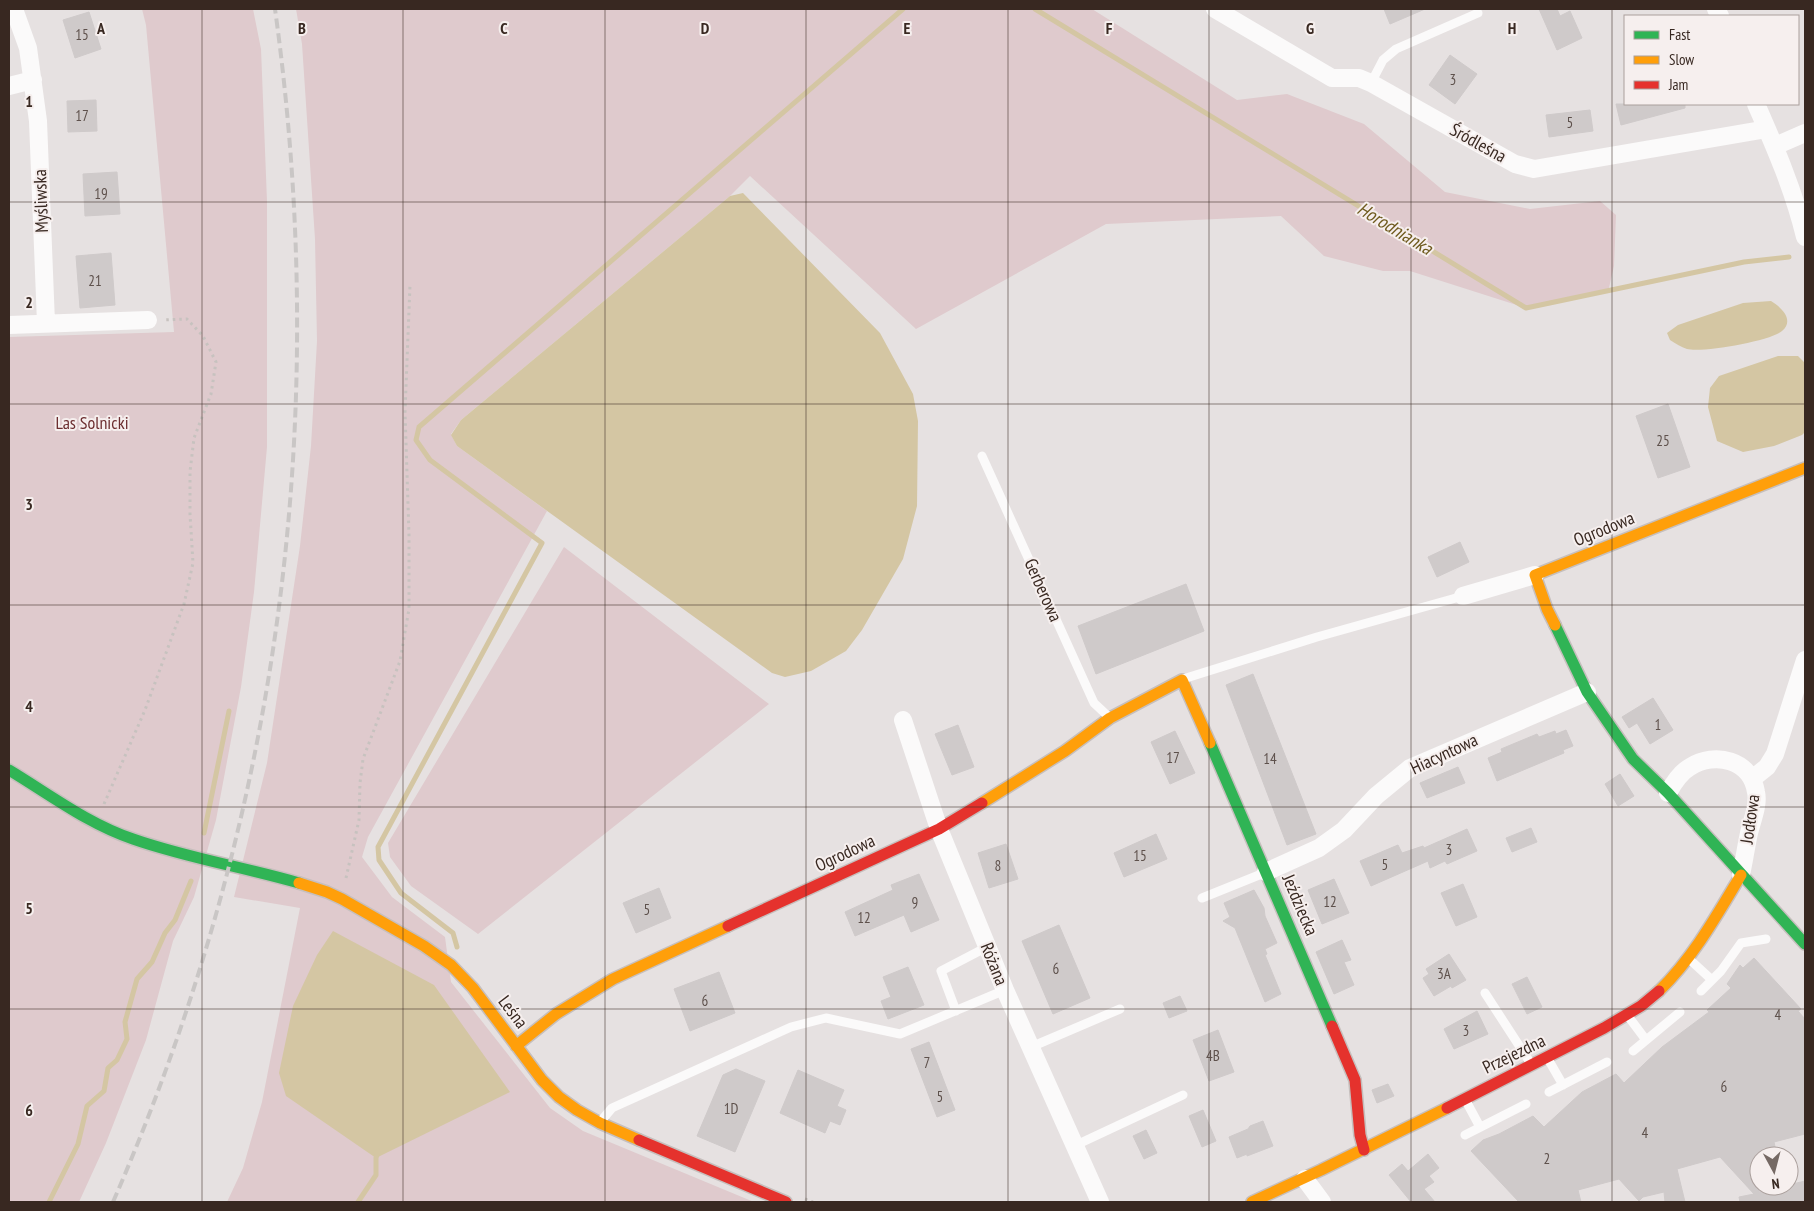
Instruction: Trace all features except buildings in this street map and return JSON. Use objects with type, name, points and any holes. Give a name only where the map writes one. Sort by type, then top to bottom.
[{"type":"street","name":"Myśliwska","points":[[14,9],[28,48],[38,121],[46,323]]},
{"type":"street","name":"Śródleśna","points":[[1220,10],[1332,78],[1358,78],[1371,83],[1515,164],[1534,169],[1767,128]]},
{"type":"street","points":[[9,86],[33,80]]},
{"type":"street","points":[[1756,105],[1775,146],[1800,216],[1805,237]]},
{"type":"street","points":[[1775,146],[1805,133]]},
{"type":"street","points":[[9,325],[148,320]]},
{"type":"street","name":"Ogrodowa","points":[[1535,575],[1805,468]]},
{"type":"street","points":[[1463,596],[1535,575],[1547,609],[1587,692]]},
{"type":"street","points":[[1752,779],[1767,767],[1775,754],[1805,660]]},
{"type":"street","name":"Ogrodowa","points":[[516,1046],[556,1014],[613,979],[939,829],[1065,751],[1110,718],[1182,680]]},
{"type":"street","name":"Jeździecka","points":[[1182,680],[1355,1080],[1360,1135],[1364,1150]]},
{"type":"street","name":"Jodłowa","points":[[1587,692],[1633,760],[1668,793],[1805,944]]},
{"type":"street","name":"Hiacyntowa","points":[[1266,872],[1318,848],[1344,830],[1376,796],[1410,768],[1587,692]]},
{"type":"street","name":"Różana","points":[[903,720],[939,829],[987,947],[1100,1202]]},
{"type":"street","name":"Jodłowa","points":[[1668,793],[1689,767],[1706,760],[1724,758],[1740,766],[1752,779],[1757,793],[1741,875]]},
{"type":"street","name":"Leśna","points":[[9,770],[96,823],[132,839],[204,859],[265,873],[327,892],[342,899],[424,946],[451,965],[473,988],[542,1080],[559,1097],[577,1110],[600,1123],[786,1202]]},
{"type":"street","name":"Przejezdna","points":[[1252,1202],[1364,1150],[1531,1064],[1589,1037],[1627,1015],[1649,1000],[1688,958],[1741,875]]},
{"type":"street","points":[[1305,1179],[1322,1202]]},
{"type":"lane","points":[[1371,83],[1383,60],[1396,49],[1478,13]]},
{"type":"lane","name":"Gerberowa","points":[[982,456],[1094,703],[1110,718]]},
{"type":"lane","points":[[1182,680],[1317,637],[1463,596]]},
{"type":"lane","points":[[1202,898],[1266,872]]},
{"type":"lane","points":[[1701,991],[1741,943],[1766,939]]},
{"type":"lane","points":[[956,1011],[941,971],[987,947]]},
{"type":"lane","points":[[1688,958],[1712,980]]},
{"type":"lane","points":[[600,1123],[612,1108],[791,1028],[826,1018],[900,1034],[1005,990]]},
{"type":"lane","points":[[1485,993],[1531,1064]]},
{"type":"lane","points":[[1031,1047],[1120,1009]]},
{"type":"lane","points":[[1633,1050],[1680,1012]]},
{"type":"lane","points":[[1627,1015],[1646,1040]]},
{"type":"lane","points":[[1547,1057],[1563,1085]]},
{"type":"lane","points":[[1549,1092],[1608,1062]]},
{"type":"lane","points":[[1074,1146],[1183,1095]]},
{"type":"lane","points":[[1465,1098],[1480,1127]]},
{"type":"lane","points":[[1465,1135],[1526,1104]]},
{"type":"path","points":[[342,899],[359,820],[363,759],[400,661],[409,609],[409,535],[405,412],[410,285]]},
{"type":"path","points":[[96,823],[145,710],[184,604],[194,563],[190,480],[194,438],[211,394],[216,362],[203,336],[187,319],[148,320]]},
{"type":"path","points":[[804,1198],[813,1202]]},
{"type":"green space","name":"Las Solnicki","points":[[142,9],[253,9],[261,49],[267,201],[267,447],[254,592],[241,687],[216,820],[194,897],[173,941],[146,1040],[106,1143],[79,1202],[9,1202],[9,337],[174,332],[146,25]]},
{"type":"green space","points":[[296,9],[1092,9],[1237,100],[1287,94],[1364,124],[1445,192],[1530,209],[1600,201],[1616,215],[1614,266],[1608,292],[1526,308],[1410,271],[1383,271],[1324,256],[1281,216],[1106,224],[916,329],[750,176],[730,196],[461,420],[451,434],[457,446],[547,511],[368,837],[362,857],[392,897],[445,937],[451,982],[550,1108],[583,1131],[754,1202],[227,1202],[243,1168],[262,1102],[300,908],[234,897],[267,763],[300,546],[311,446],[317,341],[315,239],[302,44]]},
{"type":"green space","points":[[564,547],[769,704],[478,934],[411,886],[390,857],[388,843]]},
{"type":"shaded area","points":[[743,193],[880,333],[913,394],[918,421],[917,506],[903,559],[862,630],[846,651],[811,671],[785,677],[772,673],[457,446],[451,435],[461,420],[730,196]]},
{"type":"shaded area","points":[[1771,301],[1785,314],[1787,323],[1782,331],[1765,339],[1721,348],[1695,350],[1676,344],[1670,340],[1667,333],[1678,325],[1743,303]]},
{"type":"shaded area","points":[[1778,356],[1798,356],[1805,363],[1805,432],[1774,446],[1743,452],[1717,441],[1708,407],[1710,388],[1719,376]]},
{"type":"shaded area","points":[[333,931],[434,985],[510,1092],[376,1158],[286,1096],[279,1073],[293,1006],[317,955]]},
{"type":"waterway","points":[[457,947],[453,933],[401,893],[379,860],[378,847],[542,543],[430,460],[416,440],[419,427],[903,9]]},
{"type":"waterway","name":"Horodnianka","points":[[1035,9],[1526,308],[1744,262],[1789,257]]},
{"type":"waterway","points":[[204,833],[229,711]]},
{"type":"waterway","points":[[49,1202],[78,1144],[87,1106],[104,1091],[108,1068],[117,1060],[127,1039],[125,1022],[137,979],[152,962],[165,933],[175,920],[191,881]]},
{"type":"waterway","points":[[358,1202],[376,1175],[378,1151]]},
{"type":"railway","points":[[113,1202],[170,1058],[216,913],[252,766],[278,617],[293,467],[297,315],[291,163],[275,9]]},
{"type":"traffic: fast","points":[[1555,625],[1587,692],[1633,759],[1668,793],[1805,944]]},
{"type":"traffic: fast","points":[[1210,743],[1332,1026]]},
{"type":"traffic: fast","points":[[9,770],[69,808],[116,833],[174,852],[299,883]]},
{"type":"traffic: slow","points":[[1555,625],[1535,575],[1805,468]]},
{"type":"traffic: slow","points":[[982,803],[1065,751],[1110,718],[1182,680],[1210,743]]},
{"type":"traffic: slow","points":[[1659,991],[1694,950],[1741,875]]},
{"type":"traffic: slow","points":[[299,883],[342,899],[424,946],[451,965],[473,988],[542,1080],[559,1097],[600,1123],[639,1140]]},
{"type":"traffic: slow","points":[[516,1046],[556,1014],[613,979],[728,926]]},
{"type":"traffic: slow","points":[[1252,1202],[1447,1108]]},
{"type":"traffic: jam","points":[[728,926],[939,829],[982,803]]},
{"type":"traffic: jam","points":[[1447,1108],[1604,1028],[1641,1006],[1659,991]]},
{"type":"traffic: jam","points":[[1332,1026],[1355,1080],[1360,1135],[1364,1150]]},
{"type":"traffic: jam","points":[[639,1140],[786,1202]]}]
